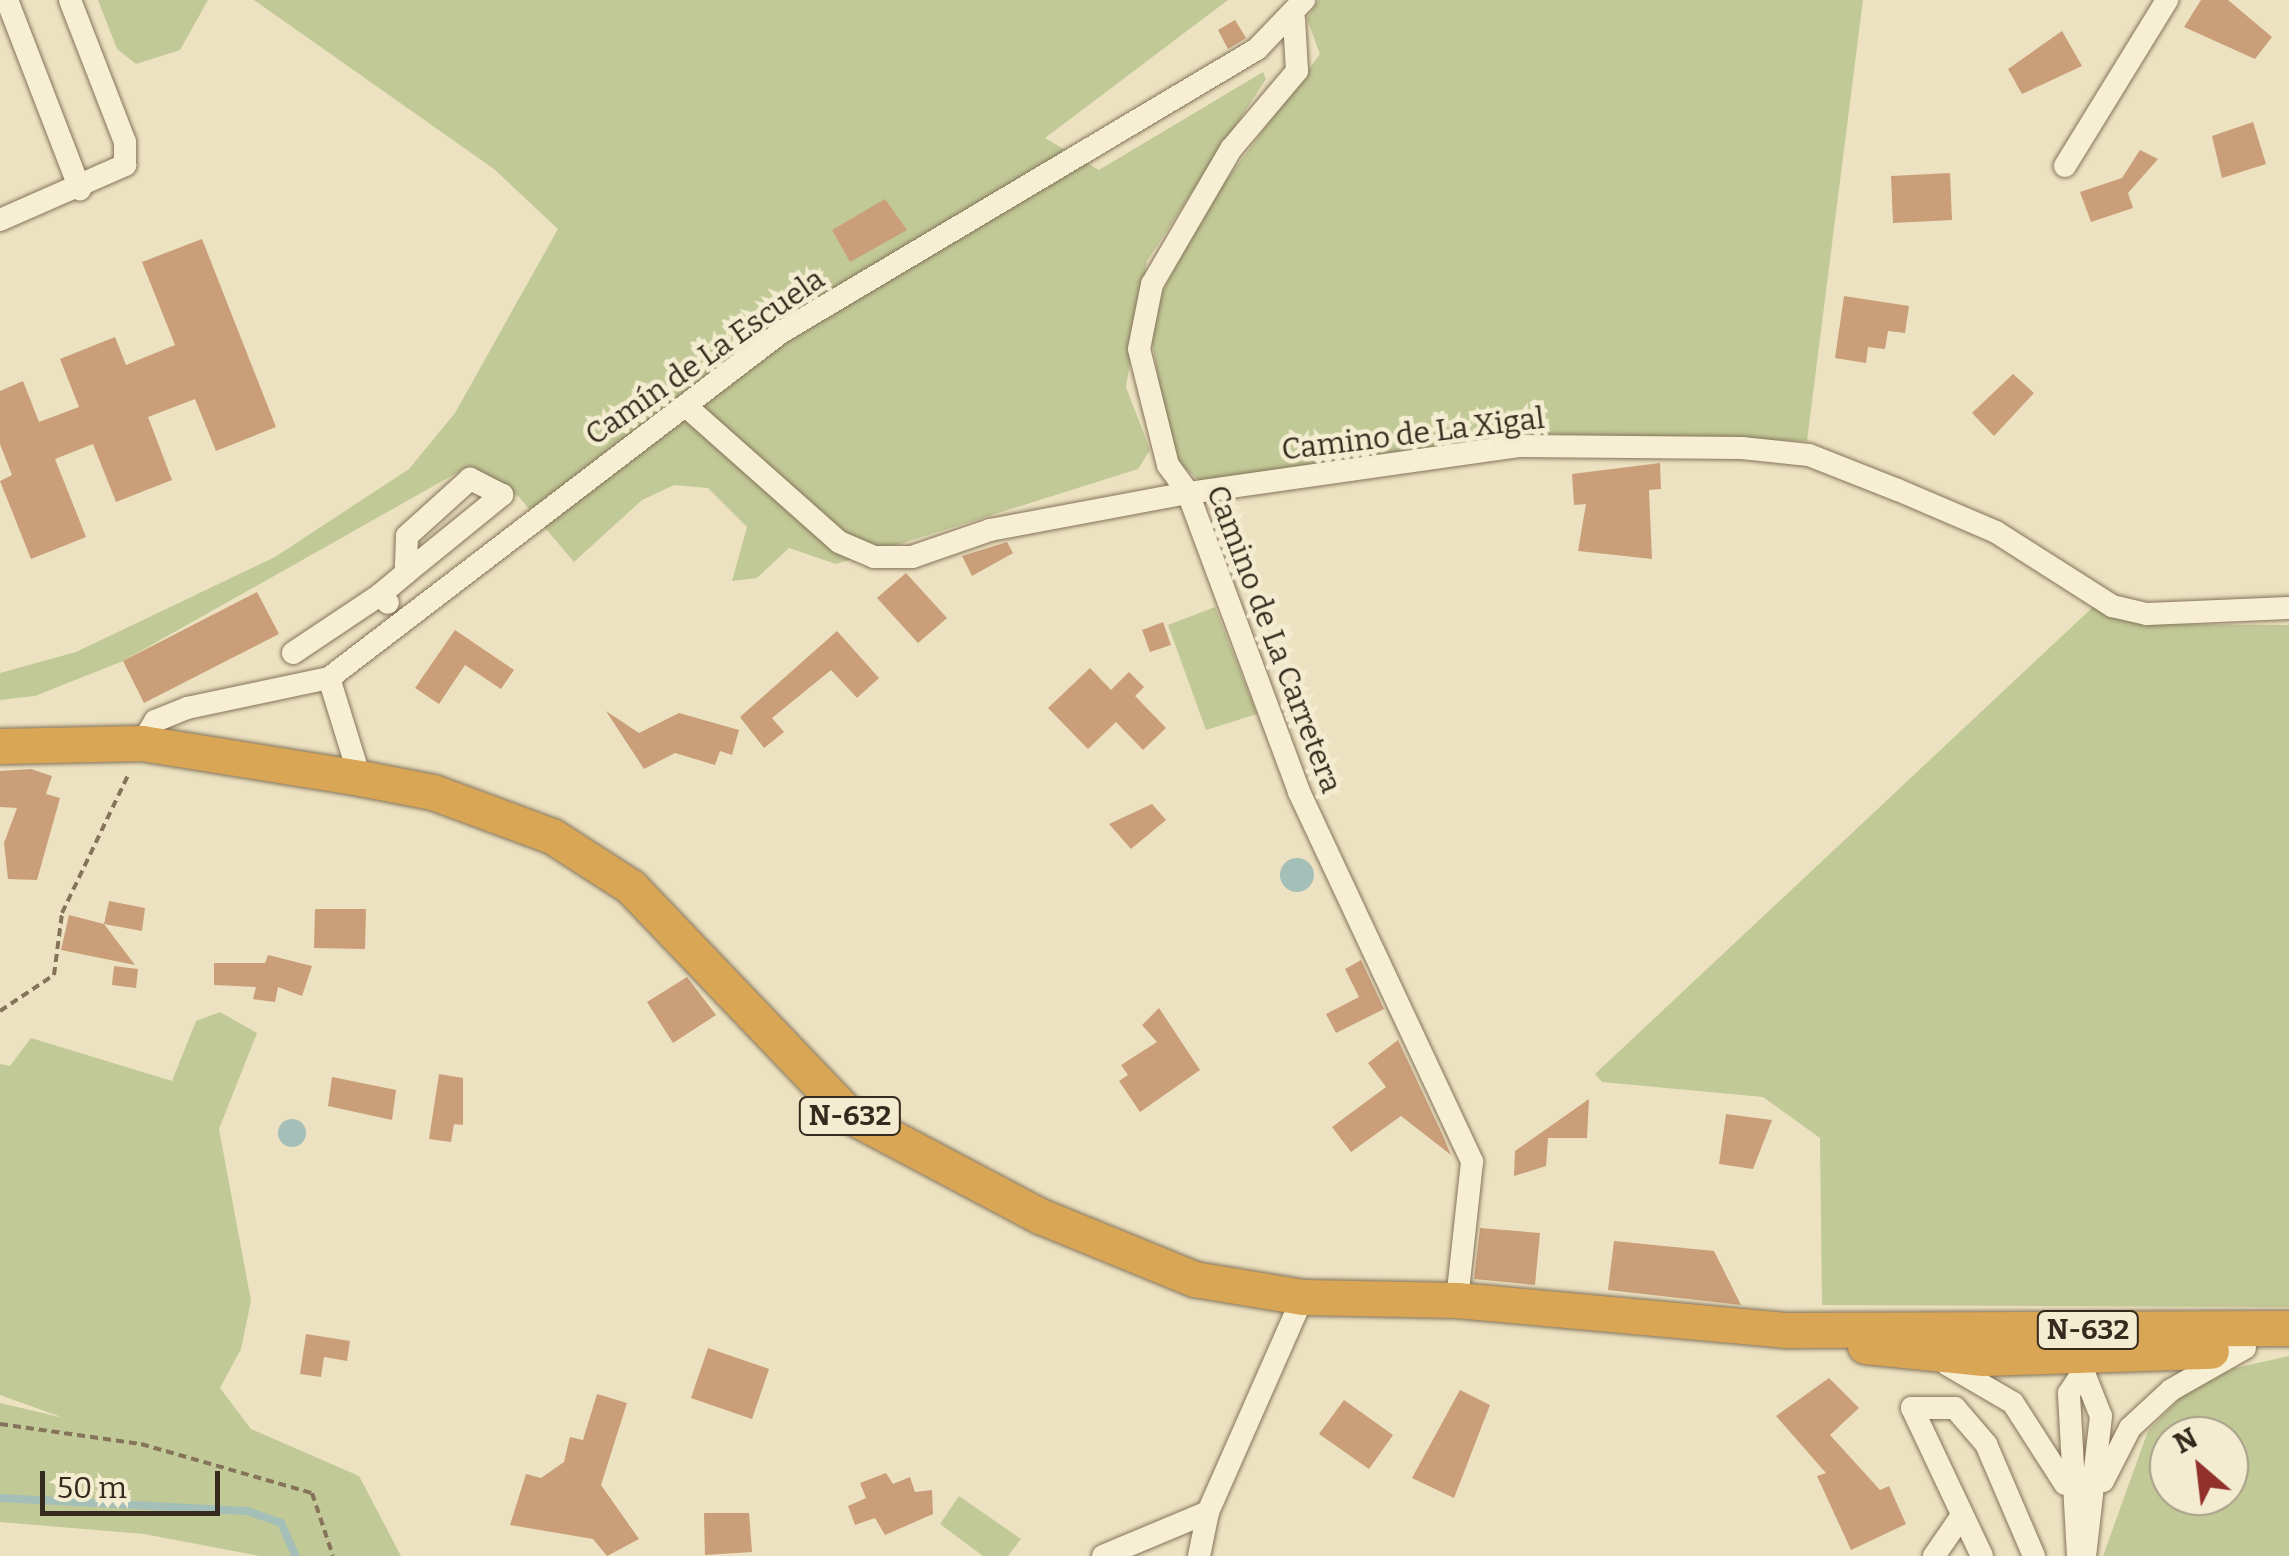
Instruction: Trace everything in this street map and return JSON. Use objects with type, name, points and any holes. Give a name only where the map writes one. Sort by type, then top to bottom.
[{"type":"highway","name":"N-632","points":[[0,746],[142,743],[360,778],[432,792],[552,836],[632,887],[807,1080],[894,1144],[1194,1280],[1303,1298],[1457,1300],[1918,1343],[2263,1335]]},
{"type":"highway","points":[[1918,1343],[2084,1358],[2263,1335],[2289,1340]]},
{"type":"street","points":[[8,0],[80,189]]},
{"type":"street","points":[[0,220],[118,173],[125,142],[70,0]]},
{"type":"street","points":[[2065,166],[2168,0]]},
{"type":"street","name":"Camín de La Escuela","points":[[142,743],[155,721],[186,708],[330,678],[780,333],[1299,10]]},
{"type":"street","name":"Camino de La Carretera","points":[[1299,10],[1297,71],[1210,182],[1152,284],[1141,322],[1146,394],[1168,465],[1188,492],[1299,792],[1472,1162],[1457,1300]]},
{"type":"street","name":"Camino de La Xigal","points":[[688,407],[840,542],[874,557],[912,557],[990,530],[1188,492],[1520,446],[1809,455],[1996,532],[2112,606],[2147,614],[2289,608]]},
{"type":"street","points":[[293,653],[406,574]]},
{"type":"street","points":[[381,594],[402,622]]},
{"type":"street","points":[[330,678],[360,778]]},
{"type":"street","points":[[1198,1556],[1208,1512],[1303,1298]]},
{"type":"street","points":[[2081,1556],[2099,1489],[2130,1428],[2186,1379],[2263,1335]]},
{"type":"street","points":[[1918,1343],[1970,1372],[2013,1403],[2073,1500]]},
{"type":"street","points":[[2084,1358],[2101,1416],[2099,1489]]},
{"type":"street","points":[[2081,1556],[2066,1432],[2084,1358]]},
{"type":"street","points":[[1982,1556],[1912,1408],[1954,1408],[1986,1444],[2034,1556]]},
{"type":"street","points":[[1103,1556],[1208,1512]]},
{"type":"street","points":[[1934,1556],[1962,1517]]},
{"type":"path","points":[[0,1011],[54,975],[62,913],[142,743]]},
{"type":"path","points":[[0,1424],[141,1444],[312,1494],[333,1556]]},
{"type":"green space","points":[[98,0],[208,0],[180,50],[136,64],[117,49]]},
{"type":"green space","points":[[254,0],[1228,0],[1045,138],[1099,170],[1263,72],[1266,79],[1147,261],[1126,387],[1150,450],[1138,469],[836,564],[789,548],[757,578],[732,581],[747,527],[708,488],[674,485],[642,500],[574,562],[519,497],[469,466],[123,661],[35,696],[0,700],[0,673],[76,652],[275,557],[409,469],[455,413],[558,229],[494,169]],"holes":[[[885,200],[906,230],[850,261],[832,230]]]},
{"type":"green space","points":[[1318,0],[1863,0],[1807,441],[1548,434],[1199,480],[1173,459],[1148,320],[1207,206],[1320,54],[1307,19]]},
{"type":"green space","points":[[1215,607],[1257,714],[1206,730],[1168,625]]},
{"type":"green space","points":[[2093,607],[2137,624],[2289,625],[2289,1307],[1822,1305],[1820,1138],[1763,1097],[1602,1082],[1595,1074]]},
{"type":"green space","points":[[220,1012],[257,1033],[219,1129],[251,1301],[241,1349],[220,1388],[251,1429],[359,1476],[401,1556],[260,1556],[144,1534],[0,1522],[0,1403],[64,1418],[0,1395],[0,1064],[10,1066],[31,1038],[172,1081],[196,1021]]},
{"type":"green space","points":[[2289,1356],[2289,1556],[2103,1556],[2149,1430],[2149,1516],[2249,1516],[2249,1416],[2163,1416],[2182,1396],[2235,1368]]},
{"type":"green space","points":[[959,1496],[1021,1539],[1008,1556],[983,1556],[940,1524]]},
{"type":"water","points":[[1297,858],[1309,863],[1314,875],[1309,887],[1297,892],[1285,887],[1280,875],[1285,863]]},
{"type":"water","points":[[292,1119],[302,1123],[306,1133],[302,1143],[292,1147],[282,1143],[278,1133],[282,1123]]},
{"type":"building","points":[[2201,0],[2228,0],[2272,37],[2255,59],[2184,27]]},
{"type":"building","points":[[1235,20],[1246,38],[1228,49],[1218,30]]},
{"type":"building","points":[[2062,31],[2082,66],[2022,94],[2008,69]]},
{"type":"building","points":[[2253,122],[2266,164],[2222,178],[2212,136]]},
{"type":"building","points":[[2140,150],[2158,159],[2128,193],[2133,208],[2091,222],[2080,192],[2122,178]]},
{"type":"building","points":[[1950,173],[1952,220],[1893,223],[1891,176]]},
{"type":"building","points":[[885,199],[907,230],[850,262],[832,230]]},
{"type":"building","points":[[202,239],[276,427],[216,451],[195,399],[148,417],[172,480],[116,502],[93,444],[55,459],[86,537],[31,559],[0,481],[12,475],[0,444],[0,391],[23,381],[39,422],[79,407],[60,359],[115,337],[126,365],[175,345],[142,262]]},
{"type":"building","points":[[1844,296],[1909,306],[1905,333],[1888,331],[1885,349],[1868,347],[1866,363],[1835,358]]},
{"type":"building","points":[[2013,374],[2034,393],[1994,436],[1972,413]]},
{"type":"building","points":[[1660,463],[1661,489],[1649,490],[1652,559],[1578,551],[1586,504],[1574,505],[1572,474]]},
{"type":"building","points":[[1007,542],[1013,553],[972,576],[962,556]]},
{"type":"building","points":[[906,573],[947,618],[918,643],[877,598]]},
{"type":"building","points":[[257,592],[279,634],[144,703],[123,661]]},
{"type":"building","points":[[1163,622],[1171,645],[1150,652],[1142,630]]},
{"type":"building","points":[[455,630],[514,670],[501,689],[465,665],[439,704],[415,688]]},
{"type":"building","points":[[837,631],[879,678],[857,698],[831,670],[772,718],[784,732],[764,748],[740,717]]},
{"type":"building","points":[[1090,668],[1111,690],[1129,672],[1144,687],[1135,696],[1166,728],[1143,750],[1116,722],[1088,749],[1048,708]]},
{"type":"building","points":[[606,711],[639,733],[679,713],[739,730],[732,755],[720,751],[715,765],[675,753],[644,769]]},
{"type":"building","points":[[31,769],[52,776],[46,794],[60,798],[37,880],[8,879],[4,843],[17,808],[0,807],[0,771]]},
{"type":"building","points":[[1152,804],[1166,820],[1131,849],[1109,824]]},
{"type":"building","points":[[109,901],[145,908],[142,931],[104,924]]},
{"type":"building","points":[[315,909],[366,909],[365,949],[314,948]]},
{"type":"building","points":[[69,915],[104,924],[135,965],[61,950]]},
{"type":"building","points":[[268,955],[312,966],[302,996],[278,987],[275,1002],[253,999],[256,987],[214,985],[214,963],[265,963]]},
{"type":"building","points":[[1361,960],[1384,1009],[1336,1033],[1326,1014],[1359,997],[1345,969]]},
{"type":"building","points":[[114,966],[138,969],[136,988],[112,985]]},
{"type":"building","points":[[687,977],[716,1015],[673,1043],[647,1002]]},
{"type":"building","points":[[1159,1008],[1200,1070],[1140,1112],[1119,1081],[1128,1075],[1121,1065],[1157,1042],[1142,1025]]},
{"type":"building","points":[[1398,1040],[1451,1155],[1401,1116],[1351,1152],[1332,1127],[1386,1087],[1368,1063]]},
{"type":"building","points":[[439,1074],[463,1078],[463,1125],[454,1124],[451,1142],[429,1139]]},
{"type":"building","points":[[332,1077],[396,1090],[392,1120],[328,1106]]},
{"type":"building","points":[[1589,1099],[1587,1138],[1548,1138],[1546,1166],[1514,1176],[1515,1151]]},
{"type":"building","points":[[1726,1114],[1772,1120],[1753,1169],[1719,1164]]},
{"type":"building","points":[[1480,1228],[1540,1233],[1535,1285],[1474,1279]]},
{"type":"building","points":[[1614,1241],[1714,1251],[1741,1305],[1608,1290]]},
{"type":"building","points":[[306,1334],[350,1341],[347,1361],[324,1357],[321,1377],[300,1374]]},
{"type":"building","points":[[708,1348],[769,1369],[752,1419],[691,1398]]},
{"type":"building","points":[[1829,1378],[1859,1408],[1830,1435],[1880,1490],[1889,1486],[1906,1524],[1851,1550],[1817,1476],[1826,1473],[1776,1416]]},
{"type":"building","points":[[1460,1390],[1490,1405],[1454,1498],[1412,1478]]},
{"type":"building","points":[[597,1394],[627,1403],[601,1485],[639,1539],[607,1556],[593,1539],[510,1525],[526,1474],[541,1478],[564,1462],[570,1437],[583,1440]]},
{"type":"building","points":[[1344,1400],[1393,1435],[1369,1469],[1319,1434]]},
{"type":"building","points":[[886,1473],[893,1484],[910,1477],[915,1492],[932,1490],[933,1514],[885,1535],[875,1518],[855,1525],[848,1506],[866,1498],[860,1483]]},
{"type":"building","points":[[704,1513],[749,1513],[752,1552],[705,1555]]},
{"type":"waterway","points":[[0,1498],[247,1511],[281,1523],[296,1556]]}]
